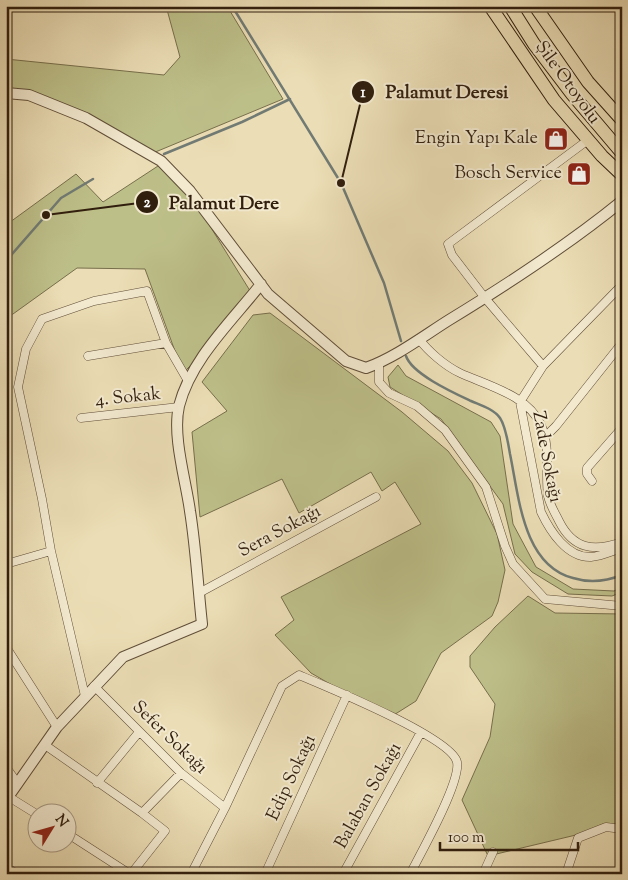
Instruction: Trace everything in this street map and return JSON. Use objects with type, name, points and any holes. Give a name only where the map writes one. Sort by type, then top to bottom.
[{"type":"main road","name":"Şile Otoyolu","points":[[490,6],[554,100],[588,140],[622,175]]},
{"type":"main road","name":"Şile Otoyolu","points":[[510,6],[534,44],[572,94],[622,153]]},
{"type":"main road","points":[[534,6],[588,82],[622,120]]},
{"type":"street","points":[[6,93],[29,95],[86,118],[161,161],[190,191],[268,294],[346,361],[366,368],[419,339],[485,298],[597,221],[622,201]]},
{"type":"street","points":[[543,366],[485,298],[452,255],[448,244],[588,140]]},
{"type":"street","points":[[28,809],[8,798],[57,727],[94,686],[123,656],[202,624],[191,513],[179,438],[179,408],[188,381],[202,358],[261,284]]},
{"type":"street","name":"Zade Sokağı","points":[[622,285],[543,366],[520,402],[541,512],[547,525],[558,540],[577,554],[590,557],[622,548]]},
{"type":"street","points":[[85,696],[51,551],[18,387],[26,349],[42,319],[94,301],[147,291],[166,343],[188,381]]},
{"type":"street","points":[[419,339],[432,353],[459,372],[500,390],[531,411],[541,425],[544,438],[548,459],[549,498],[561,526],[571,538],[582,546],[594,548],[622,542]]},
{"type":"street","points":[[88,356],[166,343]]},
{"type":"street","points":[[544,438],[556,426],[622,343]]},
{"type":"street","points":[[378,363],[379,382],[389,393],[416,406],[445,430],[469,461],[486,487],[505,546],[513,564],[545,598],[622,606]]},
{"type":"street","name":"4. Sokak","points":[[81,418],[179,408]]},
{"type":"street","points":[[592,481],[587,474],[587,468],[622,428]]},
{"type":"street","name":"Sera Sokağı","points":[[199,593],[376,497]]},
{"type":"street","points":[[6,564],[51,551]]},
{"type":"street","points":[[6,647],[57,727]]},
{"type":"street","points":[[191,874],[225,808],[282,686],[299,675],[347,694],[421,732],[453,753],[457,763],[456,775],[448,797],[410,874]]},
{"type":"street","name":"Sefer Sokağı","points":[[94,686],[181,773],[225,808]]},
{"type":"street","name":"Edip Sokağı","points":[[265,874],[347,694]]},
{"type":"street","points":[[97,783],[139,732]]},
{"type":"street","name":"Balaban Sokağı","points":[[343,874],[421,732]]},
{"type":"street","points":[[45,745],[165,831],[131,874],[78,840]]},
{"type":"street","points":[[6,767],[18,784]]},
{"type":"street","points":[[142,813],[181,773]]},
{"type":"street","points":[[566,874],[578,838],[606,827],[622,829]]},
{"type":"street","points":[[483,874],[493,852]]},
{"type":"street","points":[[6,867],[17,874]]},
{"type":"green space","points":[[166,6],[227,6],[283,99],[153,153],[6,86],[6,59],[164,75],[180,57]]},
{"type":"green space","points":[[158,166],[184,184],[252,294],[247,309],[183,373],[145,269],[77,268],[6,319],[6,225],[76,174],[103,202]]},
{"type":"green space","points":[[270,313],[402,412],[448,451],[472,483],[497,534],[505,570],[498,602],[492,616],[441,653],[416,701],[389,718],[311,673],[275,635],[294,620],[281,597],[421,524],[395,482],[382,491],[371,472],[299,513],[282,479],[200,517],[192,432],[227,411],[202,382],[253,315]]},
{"type":"green space","points":[[398,365],[406,376],[491,422],[500,436],[513,524],[536,567],[573,589],[614,591],[622,587],[622,592],[612,596],[568,594],[532,572],[515,554],[503,504],[441,419],[390,387],[388,377]]},
{"type":"green space","points":[[528,596],[555,613],[622,614],[622,824],[488,856],[462,800],[490,737],[495,704],[470,667],[470,656],[495,627]]},
{"type":"waterway","points":[[232,6],[341,183],[384,283],[401,341]]},
{"type":"waterway","points":[[164,154],[242,122],[290,99]]},
{"type":"waterway","points":[[6,261],[61,198],[93,179]]},
{"type":"waterway","points":[[406,356],[416,369],[434,382],[491,410],[500,418],[504,426],[526,527],[533,544],[543,559],[556,571],[579,580],[598,581],[622,575]]},
{"type":"place","name":"Engin Yapı Kale","points":[[556,139]]},
{"type":"place","name":"Bosch Service","points":[[579,174]]},
{"type":"place","name":"Palamut Deresi","points":[[341,183]]},
{"type":"place","name":"Palamut Dere","points":[[46,215]]}]
